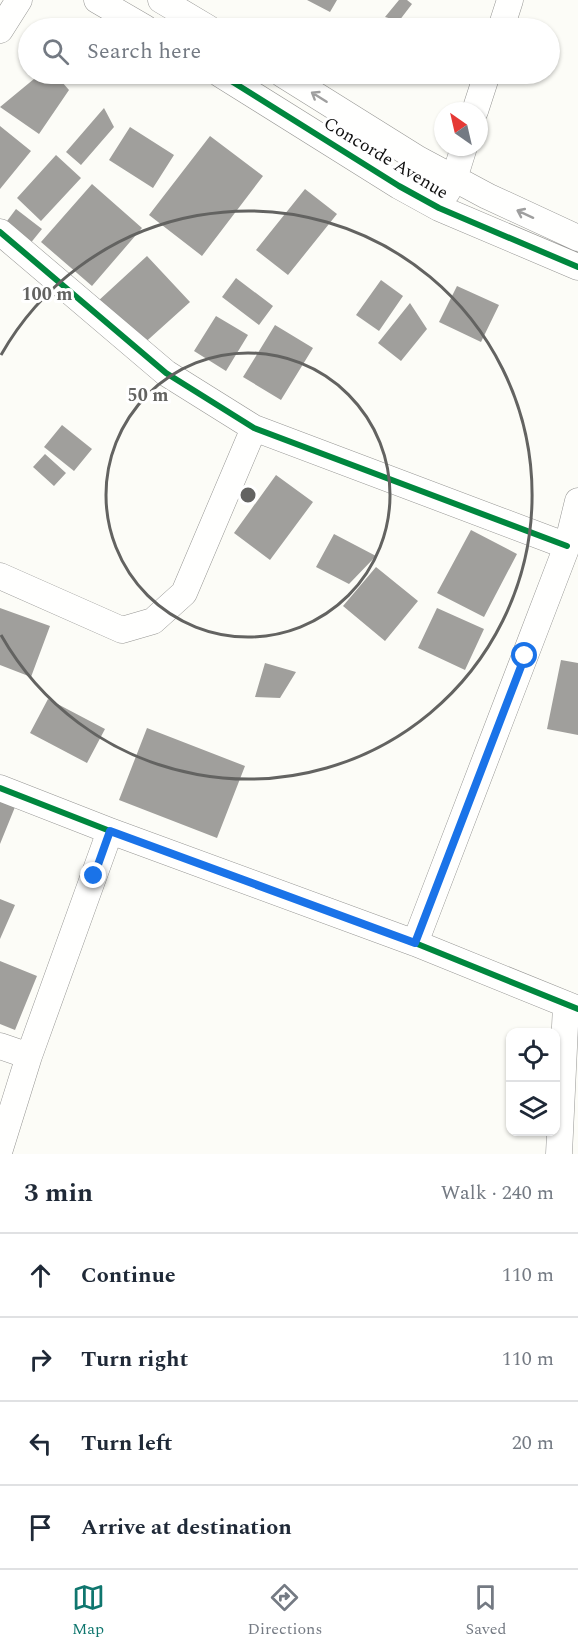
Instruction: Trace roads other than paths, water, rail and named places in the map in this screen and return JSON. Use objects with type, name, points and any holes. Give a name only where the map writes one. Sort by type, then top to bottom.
[{"type":"street","points":[[0,30],[19,0]]},
{"type":"street","points":[[97,0],[128,18]]},
{"type":"street","points":[[161,0],[191,18]]},
{"type":"street","points":[[504,18],[510,0]]},
{"type":"street","name":"Concorde Avenue","points":[[236,84],[438,208],[578,267]]},
{"type":"street","name":"Concorde Avenue","points":[[298,84],[418,159],[578,238]]},
{"type":"street","points":[[478,102],[484,84]]},
{"type":"street","points":[[438,208],[454,178],[461,156]]},
{"type":"street","points":[[0,232],[166,373],[254,428],[567,546]]},
{"type":"street","points":[[0,576],[122,630],[153,621],[184,593],[254,428]]},
{"type":"street","points":[[415,943],[567,546],[578,501]]},
{"type":"street","points":[[0,788],[415,943],[572,1007],[559,1154]]},
{"type":"street","points":[[0,1149],[29,1056],[110,831]]},
{"type":"street","points":[[0,1046],[29,1056]]}]
